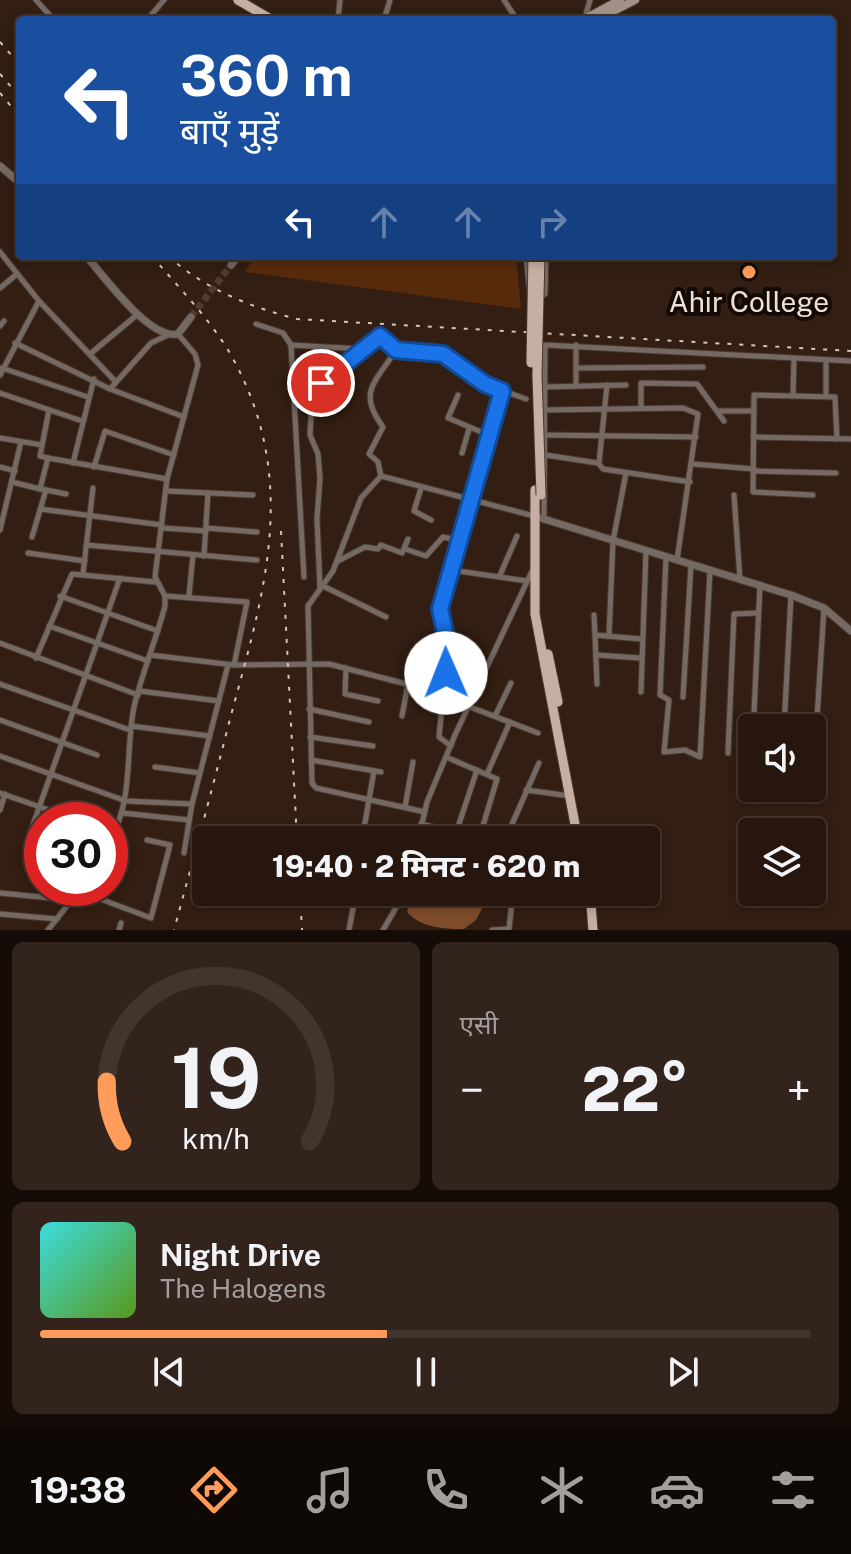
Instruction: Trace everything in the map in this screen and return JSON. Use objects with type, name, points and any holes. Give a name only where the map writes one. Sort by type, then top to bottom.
[{"type":"main road","points":[[238,0],[265,16]]},
{"type":"main road","points":[[592,16],[620,0]]},
{"type":"main road","points":[[595,16],[635,0]]},
{"type":"main road","points":[[533,260],[531,376],[541,616],[578,826]]},
{"type":"main road","points":[[538,493],[540,260]]},
{"type":"main road","points":[[539,518],[534,566],[535,614],[578,826]]},
{"type":"main road","points":[[588,906],[590,930]]},
{"type":"street","points":[[36,0],[50,16]]},
{"type":"street","points":[[150,16],[164,0]]},
{"type":"street","points":[[0,166],[16,180]]},
{"type":"street","points":[[0,252],[39,301],[114,380]]},
{"type":"street","points":[[90,260],[138,314],[168,335]]},
{"type":"street","points":[[231,265],[235,260]]},
{"type":"street","points":[[526,260],[528,289],[537,298],[545,294],[546,260]]},
{"type":"street","points":[[0,288],[17,274]]},
{"type":"street","points":[[39,301],[1,371],[88,397]]},
{"type":"street","points":[[90,354],[138,314]]},
{"type":"street","points":[[110,389],[114,380],[151,343],[178,334],[191,317]]},
{"type":"street","points":[[256,324],[283,333],[291,345],[304,577]]},
{"type":"street","points":[[126,801],[131,728],[165,596],[155,582],[167,479],[198,361],[178,334]]},
{"type":"street","points":[[321,383],[380,336],[396,350],[443,354],[485,384],[526,399]]},
{"type":"street","points":[[15,343],[110,389],[184,417]]},
{"type":"street","points":[[291,345],[361,349]]},
{"type":"street","points":[[539,518],[545,455],[543,345],[851,361]]},
{"type":"street","points":[[576,345],[576,386]]},
{"type":"street","points":[[315,347],[310,435],[318,454],[320,478],[317,519],[321,588]]},
{"type":"street","points":[[381,476],[378,462],[369,454],[383,428],[369,408],[370,392],[396,350]]},
{"type":"street","points":[[793,394],[794,359]]},
{"type":"street","points":[[826,360],[826,396]]},
{"type":"street","points":[[576,368],[703,367]]},
{"type":"street","points":[[73,463],[94,379]]},
{"type":"street","points":[[641,408],[641,383],[694,383],[700,386],[724,421]]},
{"type":"street","points":[[607,385],[604,436],[598,463],[601,469],[690,482]]},
{"type":"street","points":[[543,387],[626,385]]},
{"type":"street","points":[[451,746],[439,737],[448,646],[439,612],[502,391]]},
{"type":"street","points":[[0,393],[82,421]]},
{"type":"street","points":[[813,495],[754,493],[755,394],[826,396],[836,400],[837,439]]},
{"type":"street","points":[[458,395],[447,417],[491,436]]},
{"type":"street","points":[[544,410],[641,408],[695,411],[699,420],[677,561]]},
{"type":"street","points":[[49,410],[40,456],[167,479]]},
{"type":"street","points":[[717,411],[754,411]]},
{"type":"street","points":[[462,453],[469,429]]},
{"type":"street","points":[[94,467],[105,431],[174,455]]},
{"type":"street","points":[[545,435],[696,437]]},
{"type":"street","points":[[753,437],[851,439]]},
{"type":"street","points":[[0,440],[42,445]]},
{"type":"street","points":[[0,530],[21,442]]},
{"type":"street","points":[[545,455],[598,463]]},
{"type":"street","points":[[32,537],[48,458]]},
{"type":"street","points":[[693,464],[836,473]]},
{"type":"street","points":[[0,467],[15,471]]},
{"type":"street","points":[[609,636],[613,541],[626,473]]},
{"type":"street","points":[[381,476],[539,518],[791,595],[824,608],[851,631]]},
{"type":"street","points":[[381,476],[361,498],[337,562],[308,606],[307,663],[313,787],[425,812]]},
{"type":"street","points":[[12,482],[66,494]]},
{"type":"street","points":[[83,574],[93,488]]},
{"type":"street","points":[[421,488],[414,511],[431,520]]},
{"type":"street","points":[[166,491],[253,495]]},
{"type":"street","points":[[204,556],[208,493]]},
{"type":"street","points":[[734,495],[740,579]]},
{"type":"street","points":[[40,509],[162,526],[257,532]]},
{"type":"street","points":[[500,575],[517,536]]},
{"type":"street","points":[[405,549],[426,556],[443,537],[458,540]]},
{"type":"street","points":[[337,562],[365,547],[377,550],[382,545],[401,553],[408,539]]},
{"type":"street","points":[[86,545],[257,560]]},
{"type":"street","points":[[641,692],[646,551]]},
{"type":"street","points":[[28,553],[85,561]]},
{"type":"street","points":[[189,595],[193,555]]},
{"type":"street","points":[[429,826],[421,824],[446,757],[539,556]]},
{"type":"street","points":[[666,558],[660,695],[669,700],[664,752],[685,750],[700,757],[710,571]]},
{"type":"street","points":[[683,697],[691,565]]},
{"type":"street","points":[[451,570],[527,581]]},
{"type":"street","points":[[36,658],[72,574],[155,582]]},
{"type":"street","points":[[40,802],[120,578]]},
{"type":"street","points":[[754,714],[760,585]]},
{"type":"street","points":[[321,588],[386,617]]},
{"type":"street","points":[[165,596],[189,595],[247,602],[192,804],[184,853]]},
{"type":"street","points":[[785,714],[791,595]]},
{"type":"street","points":[[60,596],[158,631]]},
{"type":"street","points":[[817,714],[824,608]]},
{"type":"street","points":[[728,753],[734,614],[758,613]]},
{"type":"street","points":[[594,615],[597,684]]},
{"type":"street","points":[[49,626],[149,658],[231,665],[307,663],[346,668],[408,684],[538,733]]},
{"type":"street","points":[[595,635],[641,639]]},
{"type":"street","points":[[0,643],[84,676],[138,693],[219,701]]},
{"type":"street","points":[[596,655],[640,658]]},
{"type":"street","points":[[346,668],[345,694],[378,701]]},
{"type":"street","points":[[495,716],[511,683]]},
{"type":"street","points":[[0,684],[131,728],[210,736]]},
{"type":"street","points":[[402,716],[408,684]]},
{"type":"street","points":[[309,709],[369,722]]},
{"type":"street","points":[[0,720],[97,755]]},
{"type":"street","points":[[487,774],[510,722]]},
{"type":"street","points":[[310,737],[373,746]]},
{"type":"street","points":[[0,756],[126,801],[192,804]]},
{"type":"street","points":[[446,757],[497,780],[485,826]]},
{"type":"street","points":[[311,760],[377,772],[367,799],[364,826]]},
{"type":"street","points":[[405,807],[413,762]]},
{"type":"street","points":[[511,826],[539,763]]},
{"type":"street","points":[[155,767],[200,773]]},
{"type":"street","points":[[458,826],[477,770]]},
{"type":"street","points":[[526,790],[571,796]]},
{"type":"street","points":[[0,810],[2,794],[27,802]]},
{"type":"street","points":[[128,814],[189,820]]},
{"type":"street","points":[[121,906],[151,918],[170,845],[147,840]]},
{"type":"street","points":[[0,893],[24,895]]},
{"type":"street","points":[[48,930],[67,906]]},
{"type":"street","points":[[349,930],[353,906]]},
{"type":"street","points":[[383,930],[397,906]]},
{"type":"street","points":[[492,930],[509,929],[511,906]]},
{"type":"street","points":[[0,914],[57,919]]},
{"type":"street","points":[[119,930],[121,923]]},
{"type":"shaded area","points":[[252,260],[516,260],[521,309],[245,272]]},
{"type":"shaded area","points":[[408,906],[484,906],[476,920],[464,929],[433,926],[407,912]]},
{"type":"tunnel","points":[[191,317],[231,265]]},
{"type":"railway","points":[[0,42],[16,60]]},
{"type":"railway","points":[[0,74],[16,92]]},
{"type":"railway","points":[[0,93],[16,112]]},
{"type":"railway","points":[[155,260],[204,316],[231,355],[252,401],[265,447],[270,492],[270,537],[254,627],[174,930]]},
{"type":"railway","points":[[173,260],[197,278],[229,295],[297,319],[851,351]]},
{"type":"railway","points":[[281,531],[296,826]]},
{"type":"railway","points":[[301,906],[302,930]]},
{"type":"place","name":"Ahir College","points":[[749,272]]},
{"type":"route","points":[[321,383],[374,337],[380,336],[396,350],[443,354],[485,384],[502,391],[459,532],[440,609],[448,646],[446,673]]}]
